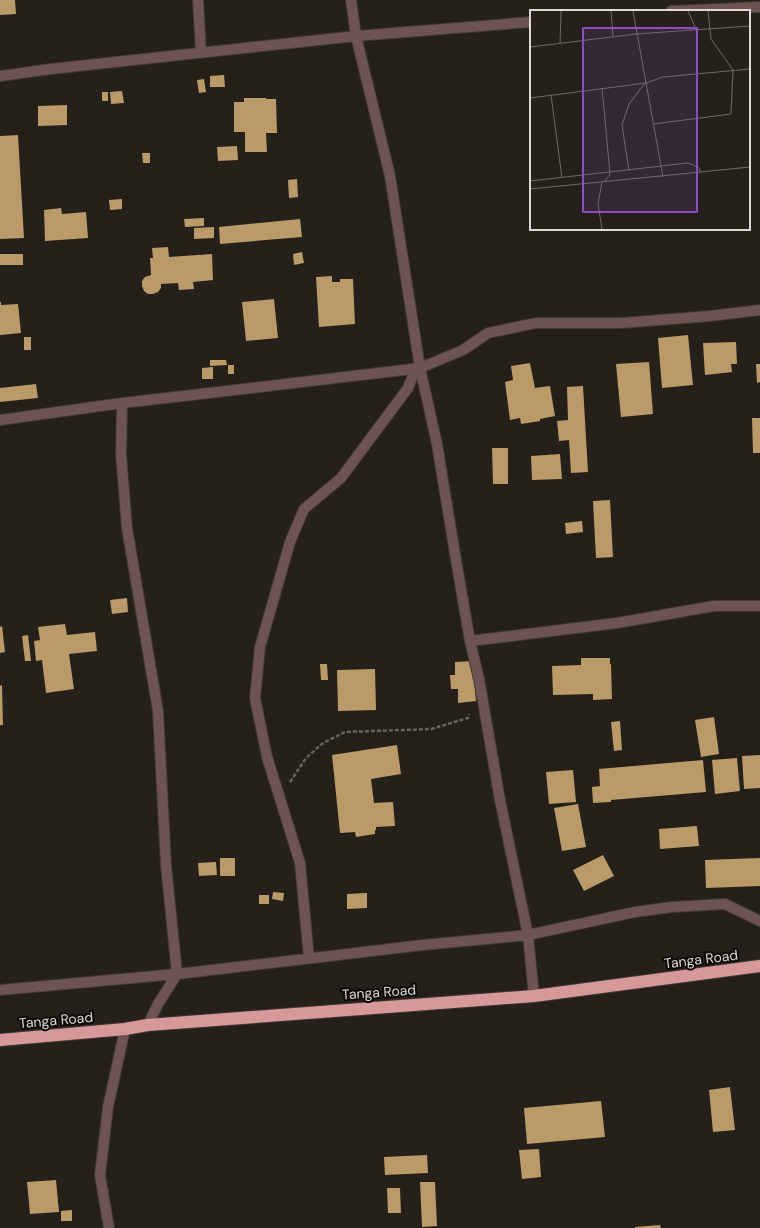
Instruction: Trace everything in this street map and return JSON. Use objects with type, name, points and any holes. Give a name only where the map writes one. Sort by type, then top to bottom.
[{"type":"highway","name":"Tanga Road","points":[[0,1040],[125,1029],[148,1025],[534,996],[760,966]]},
{"type":"street","points":[[198,0],[201,52]]},
{"type":"street","points":[[351,0],[356,36],[390,176],[418,368],[437,444],[470,642],[479,679],[500,800],[528,936],[534,996]]},
{"type":"street","points":[[685,10],[754,5]]},
{"type":"street","points":[[0,76],[51,68],[356,36],[530,22]]},
{"type":"street","points":[[0,420],[122,403],[418,368],[463,350],[488,332],[528,324],[621,323],[710,316],[760,310]]},
{"type":"street","points":[[309,958],[300,863],[267,756],[255,698],[260,647],[290,542],[304,510],[341,478],[408,388],[418,368]]},
{"type":"street","points":[[122,403],[121,454],[128,528],[158,711],[166,865],[176,974],[158,1004],[148,1025]]},
{"type":"street","points":[[470,642],[617,623],[714,606],[760,606]]},
{"type":"street","points":[[0,990],[176,974],[423,945],[528,936],[635,912],[702,905],[724,904],[760,921]]},
{"type":"street","points":[[109,1228],[100,1175],[108,1107],[125,1029]]},
{"type":"path","points":[[280,797],[306,758],[323,743],[345,732],[431,730],[468,718],[470,712]]},
{"type":"building","points":[[0,0],[15,0],[16,14],[0,15]]},
{"type":"building","points":[[224,75],[225,87],[210,87],[210,76]]},
{"type":"building","points":[[204,79],[206,92],[199,93],[197,80]]},
{"type":"building","points":[[122,91],[124,103],[111,104],[110,92]]},
{"type":"building","points":[[102,92],[108,92],[108,101],[102,101]]},
{"type":"building","points":[[244,98],[276,99],[277,133],[266,133],[267,152],[245,152],[245,132],[234,132],[234,102],[244,102]]},
{"type":"building","points":[[67,105],[67,125],[38,126],[38,106]]},
{"type":"building","points":[[18,135],[24,238],[0,239],[0,136]]},
{"type":"building","points":[[237,146],[238,160],[218,161],[217,147]]},
{"type":"building","points":[[142,153],[150,153],[150,163],[143,163]]},
{"type":"building","points":[[297,179],[298,197],[289,198],[288,180]]},
{"type":"building","points":[[122,199],[122,209],[110,210],[109,200]]},
{"type":"building","points":[[61,208],[62,214],[86,212],[88,238],[45,241],[44,210]]},
{"type":"building","points":[[204,218],[204,226],[185,227],[184,219]]},
{"type":"building","points":[[300,219],[302,237],[220,244],[219,227]]},
{"type":"building","points":[[214,227],[214,238],[194,239],[194,228]]},
{"type":"building","points":[[168,247],[169,257],[212,254],[213,280],[193,282],[194,289],[179,290],[178,283],[161,284],[161,288],[158,292],[148,294],[144,291],[142,281],[145,277],[151,275],[150,258],[153,258],[152,248]]},
{"type":"building","points":[[302,252],[304,263],[294,265],[293,254]]},
{"type":"building","points":[[0,254],[23,254],[23,265],[0,265]]},
{"type":"building","points":[[332,276],[332,282],[340,282],[340,279],[353,279],[355,324],[319,327],[316,277]]},
{"type":"building","points":[[274,299],[278,338],[246,341],[242,302]]},
{"type":"building","points":[[0,302],[1,305],[18,304],[21,333],[0,335]]},
{"type":"building","points":[[688,335],[693,385],[662,388],[658,338]]},
{"type":"building","points":[[24,337],[31,337],[31,350],[24,350]]},
{"type":"building","points":[[736,342],[737,364],[731,364],[732,372],[705,375],[703,343]]},
{"type":"building","points":[[210,360],[226,360],[227,365],[210,366]]},
{"type":"building","points":[[649,362],[653,414],[621,417],[616,364]]},
{"type":"building","points":[[530,363],[535,388],[550,386],[555,416],[540,419],[540,421],[521,424],[520,418],[510,420],[505,382],[513,380],[511,366]]},
{"type":"building","points":[[756,364],[760,364],[760,382],[757,383]]},
{"type":"building","points":[[228,365],[234,365],[234,374],[228,374]]},
{"type":"building","points":[[213,367],[213,379],[202,379],[202,368]]},
{"type":"building","points":[[36,384],[38,398],[0,402],[0,388]]},
{"type":"building","points":[[583,386],[588,472],[571,473],[569,440],[559,441],[557,421],[568,420],[567,387]]},
{"type":"building","points":[[752,418],[760,418],[760,453],[753,453]]},
{"type":"building","points":[[492,448],[508,448],[508,484],[493,484]]},
{"type":"building","points":[[560,454],[562,479],[532,480],[531,456]]},
{"type":"building","points":[[610,500],[613,557],[596,558],[593,501]]},
{"type":"building","points":[[582,521],[583,532],[566,534],[565,523]]},
{"type":"building","points":[[127,598],[128,612],[112,614],[110,600]]},
{"type":"building","points":[[65,624],[67,635],[95,632],[97,651],[69,654],[74,689],[46,693],[42,660],[36,661],[34,641],[40,640],[38,627]]},
{"type":"building","points":[[2,626],[5,652],[0,653],[0,627]]},
{"type":"building","points":[[28,635],[31,661],[25,661],[22,636]]},
{"type":"building","points":[[581,658],[610,658],[612,699],[593,700],[593,694],[553,695],[552,666],[581,665]]},
{"type":"building","points":[[471,661],[472,674],[476,674],[476,701],[458,703],[458,689],[451,689],[450,675],[455,675],[455,662]]},
{"type":"building","points":[[320,664],[327,664],[328,680],[321,680]]},
{"type":"building","points":[[375,669],[376,710],[338,711],[337,670]]},
{"type":"building","points":[[2,685],[3,725],[0,725],[0,686]]},
{"type":"building","points":[[714,717],[719,754],[701,757],[695,720]]},
{"type":"building","points":[[620,721],[622,750],[614,751],[611,722]]},
{"type":"building","points":[[397,745],[401,774],[371,779],[374,803],[393,802],[395,826],[376,827],[375,834],[356,837],[355,832],[340,833],[332,755]]},
{"type":"building","points":[[760,755],[760,788],[744,789],[742,756]]},
{"type":"building","points":[[737,758],[740,791],[715,794],[712,760]]},
{"type":"building","points":[[703,760],[706,792],[611,800],[611,802],[593,803],[592,787],[600,786],[599,769]]},
{"type":"building","points":[[573,770],[576,802],[549,804],[546,772]]},
{"type":"building","points":[[578,804],[586,847],[562,851],[554,808]]},
{"type":"building","points":[[697,826],[699,846],[660,849],[659,829]]},
{"type":"building","points":[[603,855],[614,876],[584,891],[573,870]]},
{"type":"building","points":[[220,858],[235,858],[235,876],[220,876]]},
{"type":"building","points":[[760,858],[760,886],[706,888],[705,860]]},
{"type":"building","points":[[216,862],[217,875],[199,876],[198,863]]},
{"type":"building","points":[[273,892],[284,893],[283,901],[272,899]]},
{"type":"building","points":[[367,893],[367,908],[347,909],[347,894]]},
{"type":"building","points":[[259,895],[269,895],[269,904],[259,904]]},
{"type":"building","points":[[730,1087],[735,1130],[713,1132],[709,1090]]},
{"type":"building","points":[[601,1101],[605,1137],[527,1144],[524,1108]]},
{"type":"building","points":[[539,1149],[541,1177],[522,1179],[519,1150]]},
{"type":"building","points":[[427,1155],[428,1173],[385,1175],[384,1157]]},
{"type":"building","points":[[56,1180],[59,1212],[30,1214],[27,1182]]},
{"type":"building","points":[[420,1182],[435,1182],[437,1226],[422,1227]]},
{"type":"building","points":[[387,1188],[400,1188],[401,1213],[388,1213]]},
{"type":"building","points":[[72,1210],[72,1221],[61,1221],[61,1211]]},
{"type":"building","points":[[660,1225],[661,1228],[635,1228],[635,1227]]}]
